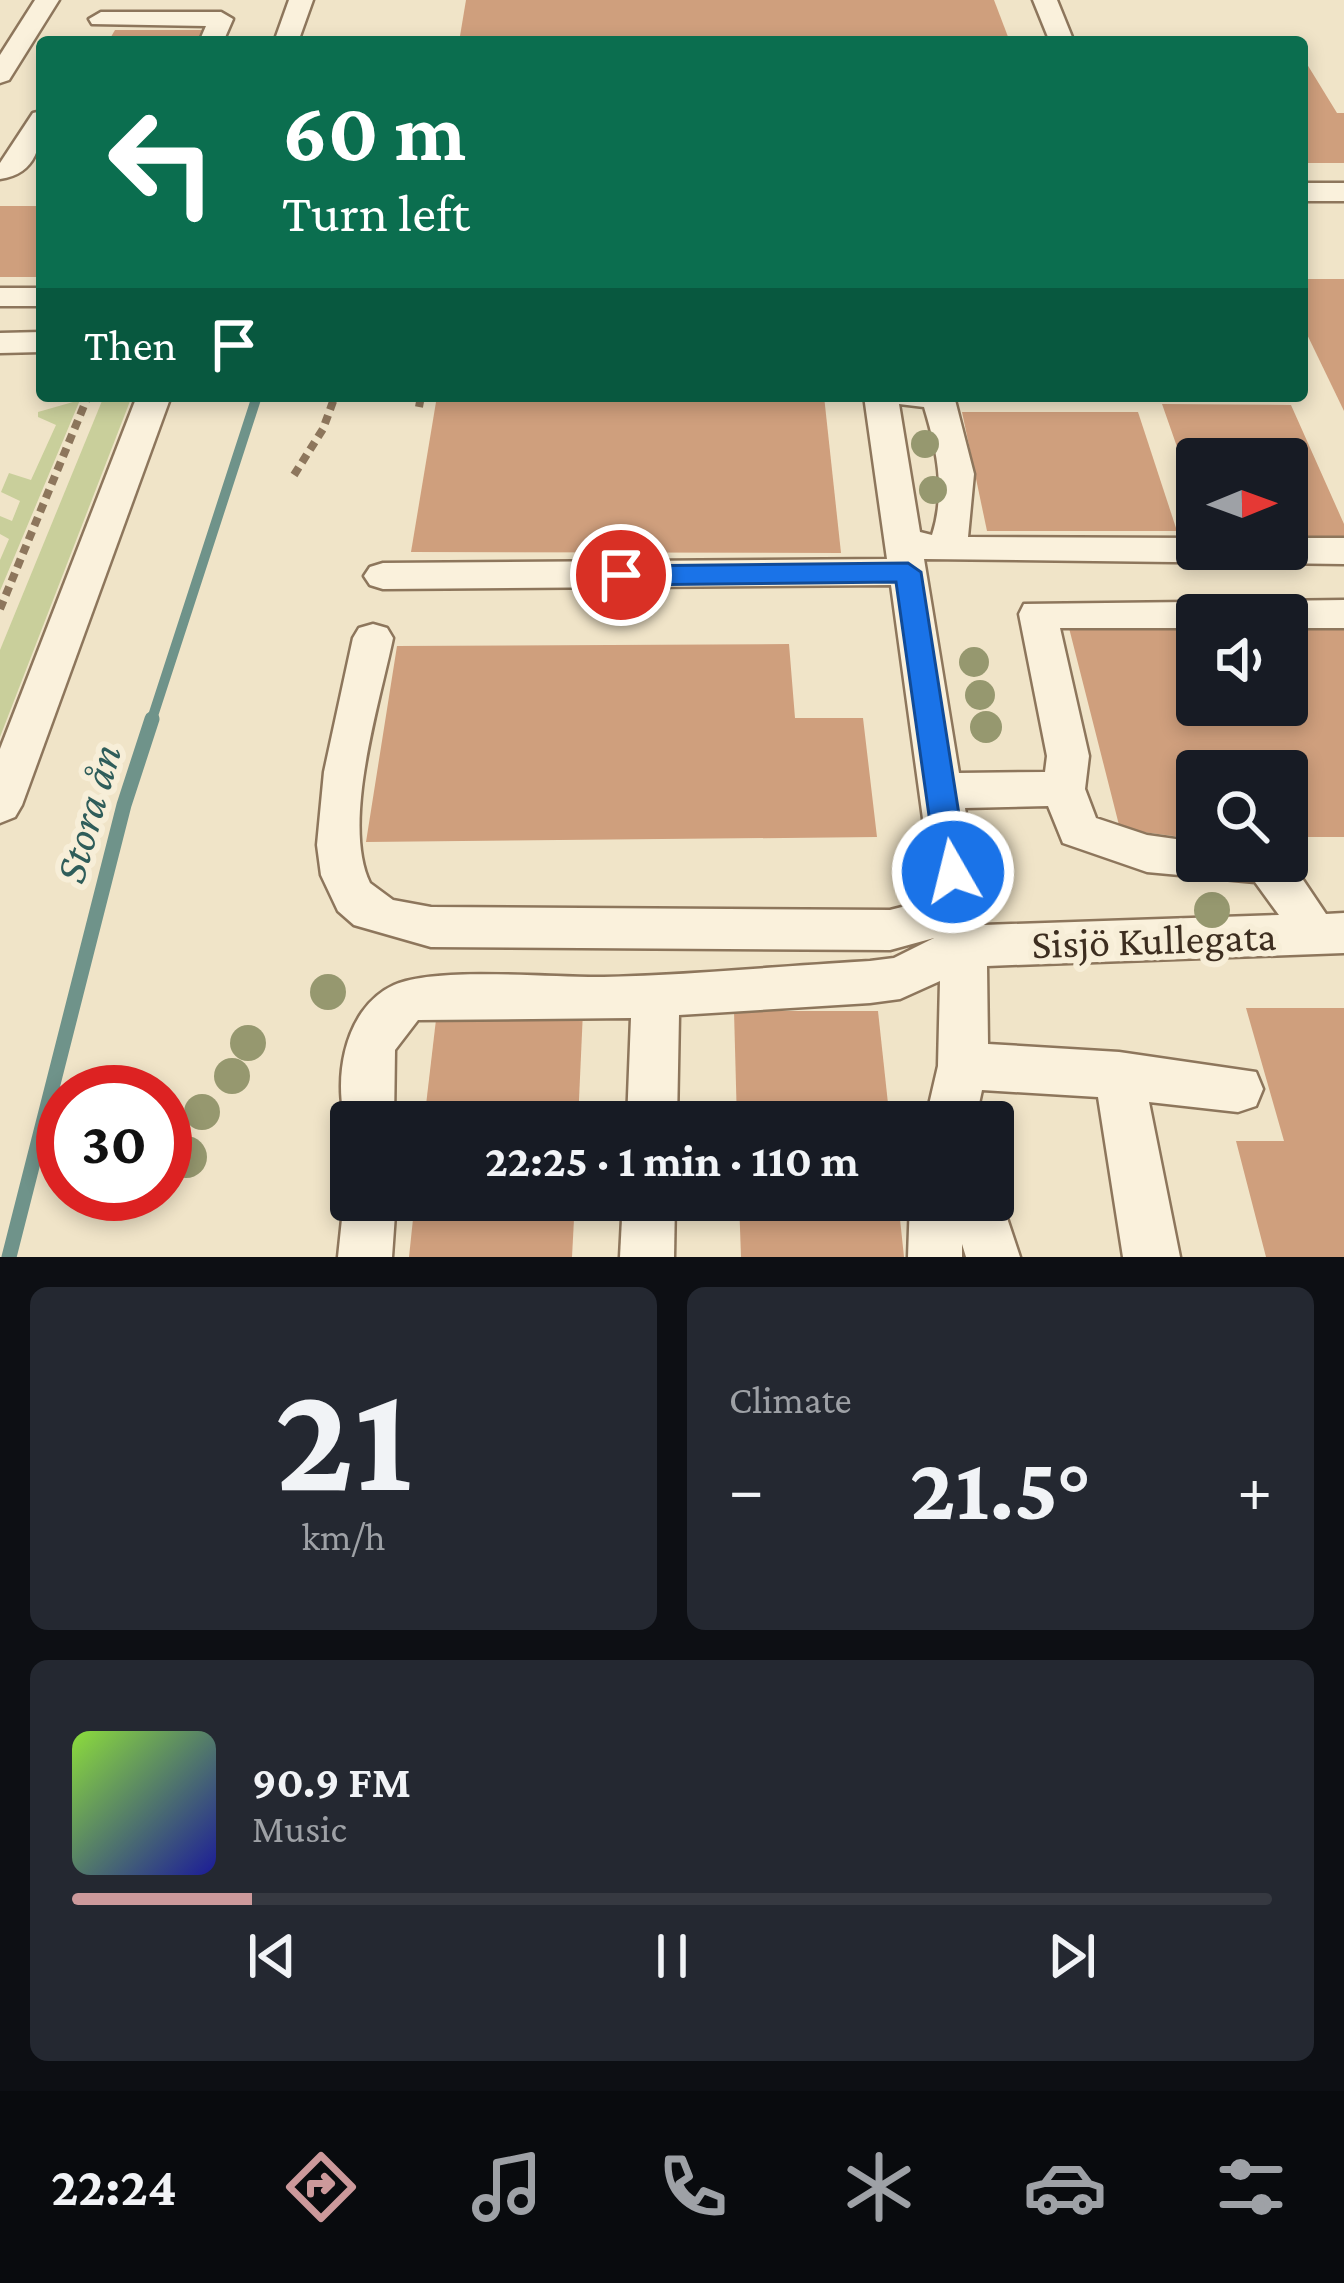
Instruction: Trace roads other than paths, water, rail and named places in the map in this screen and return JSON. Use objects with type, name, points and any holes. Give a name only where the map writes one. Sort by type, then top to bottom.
[{"type":"street","points":[[0,75],[47,0]]},
{"type":"street","points":[[288,36],[301,0]]},
{"type":"street","points":[[1045,0],[1060,36]]},
{"type":"street","points":[[91,36],[107,9],[220,19],[213,36]]},
{"type":"street","points":[[0,171],[14,169],[36,130]]},
{"type":"street","points":[[1308,192],[1344,192]]},
{"type":"street","points":[[0,297],[36,297]]},
{"type":"street","points":[[0,805],[152,402]]},
{"type":"street","points":[[882,402],[919,554],[941,791],[962,929],[963,1066],[955,1101]]},
{"type":"street","points":[[919,554],[958,524],[958,482],[940,402]]},
{"type":"street","points":[[383,577],[919,554],[1344,551]]},
{"type":"street","points":[[1328,933],[1267,864],[1191,862],[1120,850],[1078,830],[1064,789],[1068,756],[1038,614],[1344,614]]},
{"type":"street","points":[[373,638],[341,812],[340,856],[354,898],[371,912],[431,927],[962,929]]},
{"type":"street","points":[[941,791],[1064,789]]},
{"type":"street","points":[[369,1101],[368,1059],[376,1029],[390,1007],[413,999],[656,994],[900,978],[962,929]]},
{"type":"street","name":"Sisjö Kullegata","points":[[962,929],[1328,933]]},
{"type":"street","points":[[653,1101],[656,994]]},
{"type":"street","points":[[963,1066],[1120,1075],[1238,1089]]},
{"type":"street","points":[[1120,1075],[1154,1255],[1150,1257]]},
{"type":"street","points":[[365,1257],[368,1221]]},
{"type":"street","points":[[647,1257],[648,1221]]},
{"type":"street","points":[[935,1257],[936,1221]]},
{"type":"street","points":[[982,1221],[993,1257]]},
{"type":"waterway","name":"Stora ån","points":[[151,722],[255,402]]},
{"type":"waterway","name":"Stora ån","points":[[9,1257],[124,805],[152,719]]}]
